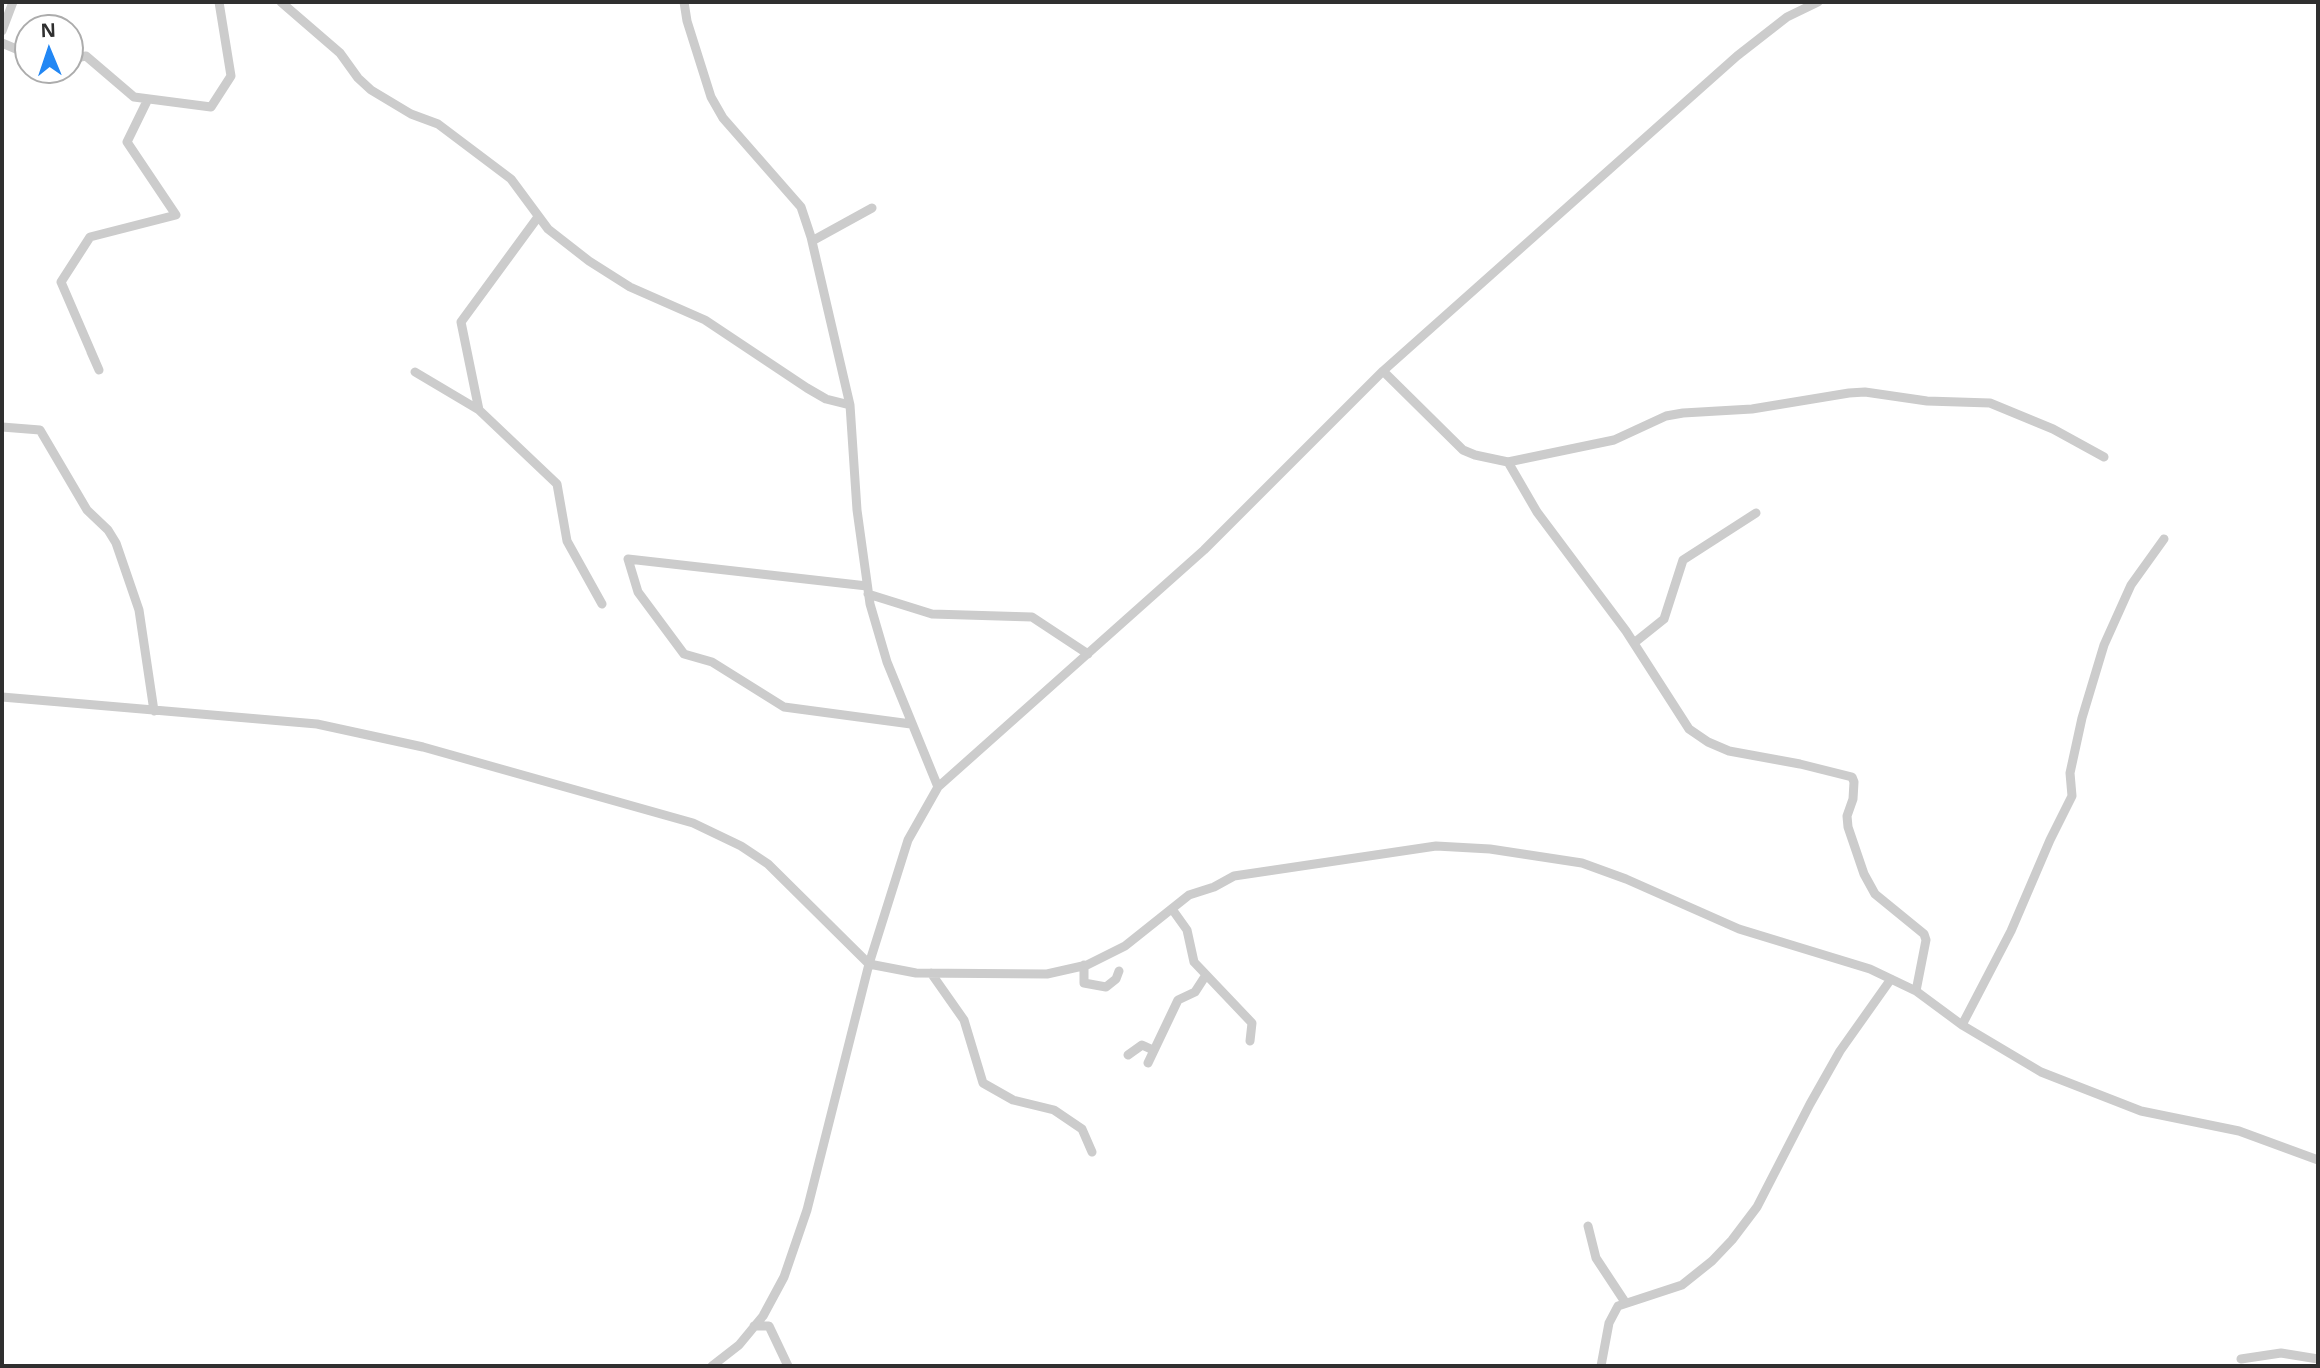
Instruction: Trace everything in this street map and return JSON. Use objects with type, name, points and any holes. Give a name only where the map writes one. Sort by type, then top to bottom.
[{"type":"street","points":[[2,31],[13,2]]},
{"type":"street","points":[[84,56],[134,97],[211,107],[231,76],[219,2]]},
{"type":"street","points":[[281,2],[340,53],[358,78],[371,90],[411,114],[438,124],[511,179],[548,229],[589,261],[630,287],[705,320],[766,363],[826,399],[850,405]]},
{"type":"street","points":[[684,2],[687,21],[711,97],[723,118],[802,207],[850,405],[857,510],[868,590],[887,662],[938,787]]},
{"type":"street","points":[[712,1366],[739,1345],[763,1316],[784,1277],[807,1210],[869,964],[908,840],[938,787],[1204,550],[1383,371],[1737,56],[1787,17],[1818,2]]},
{"type":"street","points":[[91,352],[99,370],[61,282],[90,237],[176,215],[127,142],[148,99]]},
{"type":"street","points":[[812,241],[872,208]]},
{"type":"street","points":[[479,410],[461,322],[538,217]]},
{"type":"street","points":[[1383,371],[1463,450],[1508,461],[1614,440],[1666,416],[1752,409],[1849,393],[1927,401],[1990,403],[2053,429],[2104,457]]},
{"type":"street","points":[[415,372],[479,410],[557,484],[567,541],[602,604]]},
{"type":"street","points":[[2,427],[40,430],[87,510],[108,530],[116,543],[139,610],[154,711]]},
{"type":"street","points":[[1508,461],[1537,512],[1634,643],[1689,729],[1708,742],[1729,751],[1800,764],[1852,778],[1853,799],[1847,816],[1848,828],[1864,874],[1875,894],[1924,934],[1926,940],[1916,991]]},
{"type":"street","points":[[1634,643],[1664,619],[1683,560],[1756,513]]},
{"type":"street","points":[[1962,1025],[2011,931],[2050,840],[2073,796],[2070,773],[2082,718],[2104,645],[2131,584],[2164,539]]},
{"type":"street","points":[[911,724],[784,706],[712,662],[684,654],[638,592],[628,559],[868,590],[932,614],[1032,617],[1088,654]]},
{"type":"street","points":[[2,697],[317,724],[423,747],[693,823],[741,846],[768,864],[869,964],[916,973],[1047,974],[1084,965],[1125,946],[1189,895],[1214,887],[1234,876],[1436,846],[1490,849],[1582,863],[1739,929],[1870,969],[1916,991],[1962,1025],[2040,1072],[2141,1111],[2239,1130],[2318,1160]]},
{"type":"street","points":[[1172,909],[1187,930],[1194,962],[1252,1023],[1250,1041]]},
{"type":"street","points":[[1084,965],[1084,983],[1106,987],[1119,971]]},
{"type":"street","points":[[931,973],[964,1020],[983,1083],[1013,1100],[1054,1110],[1082,1129],[1092,1153]]},
{"type":"street","points":[[1148,1063],[1178,1000],[1195,992],[1206,975]]},
{"type":"street","points":[[1601,1366],[1609,1322],[1618,1306],[1682,1284],[1712,1261],[1757,1207],[1840,1051],[1891,979]]},
{"type":"street","points":[[1128,1055],[1142,1045],[1153,1050]]},
{"type":"street","points":[[1588,1226],[1597,1258],[1625,1302]]},
{"type":"street","points":[[754,1326],[769,1326],[788,1366]]},
{"type":"street","points":[[2241,1359],[2281,1353],[2318,1359]]}]
